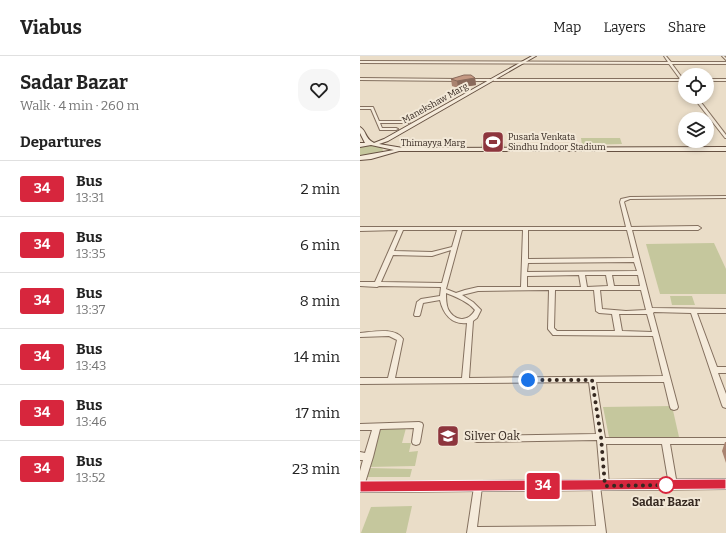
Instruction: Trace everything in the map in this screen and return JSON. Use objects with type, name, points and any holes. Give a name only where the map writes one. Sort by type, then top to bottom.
[{"type":"street","name":"Manekshaw Marg","points":[[374,144],[386,140],[534,56]]},
{"type":"street","points":[[665,56],[678,73]]},
{"type":"street","points":[[723,56],[726,59]]},
{"type":"street","points":[[360,62],[726,63]]},
{"type":"street","points":[[360,79],[678,80]]},
{"type":"street","points":[[714,80],[726,80]]},
{"type":"street","points":[[700,104],[726,138]]},
{"type":"street","points":[[360,108],[372,108],[381,129],[396,129]]},
{"type":"street","points":[[378,122],[408,122]]},
{"type":"street","points":[[360,128],[362,142],[374,144]]},
{"type":"street","points":[[360,163],[386,151],[383,142],[386,140]]},
{"type":"street","name":"Thimayya Marg","points":[[374,144],[403,150],[726,150]]},
{"type":"street","name":"Thimayya Marg","points":[[379,155],[402,151],[569,150]]},
{"type":"street","points":[[360,158],[379,155]]},
{"type":"street","points":[[674,407],[651,311],[622,202],[626,199],[726,197]]},
{"type":"street","points":[[361,231],[401,229],[698,228]]},
{"type":"street","points":[[377,284],[401,229]]},
{"type":"street","points":[[360,284],[444,288],[472,304],[478,310],[476,316],[470,320],[456,320],[446,313],[442,298],[444,288],[454,248],[460,229]]},
{"type":"street","points":[[524,289],[526,229]]},
{"type":"street","points":[[391,253],[432,254],[454,248]]},
{"type":"street","points":[[574,260],[575,273]]},
{"type":"street","points":[[525,262],[637,260]]},
{"type":"street","points":[[542,274],[543,261]]},
{"type":"street","points":[[582,273],[584,289]]},
{"type":"street","points":[[609,273],[611,288]]},
{"type":"street","points":[[525,274],[640,273]]},
{"type":"street","points":[[456,296],[467,290],[478,289],[644,288]]},
{"type":"street","points":[[552,289],[551,329],[555,333],[656,334]]},
{"type":"street","points":[[597,289],[598,310],[633,313],[651,311],[726,312]]},
{"type":"street","points":[[417,315],[420,302],[428,299],[442,298]]},
{"type":"street","points":[[615,312],[619,334]]},
{"type":"street","points":[[694,312],[726,406]]},
{"type":"street","points":[[465,380],[470,320]]},
{"type":"street","points":[[360,335],[390,334],[400,339],[391,381]]},
{"type":"street","points":[[714,370],[726,370]]},
{"type":"street","points":[[360,381],[668,379]]},
{"type":"street","points":[[478,487],[472,532],[601,532],[601,439],[592,380]]},
{"type":"street","points":[[360,427],[419,425],[416,442]]},
{"type":"street","points":[[377,426],[364,456],[360,486],[478,487],[726,484]]},
{"type":"street","points":[[477,439],[601,439],[665,442],[726,441]]},
{"type":"street","points":[[665,442],[673,485]]},
{"type":"green space","name":"Pusarla Venkata Sindhu Indoor Stadium","points":[[483,138],[503,139],[505,147],[481,147]]},
{"type":"green space","points":[[581,138],[620,138],[622,144],[582,145]]},
{"type":"green space","points":[[373,144],[382,147],[383,151],[381,153],[360,157],[360,146]]},
{"type":"green space","points":[[714,243],[726,269],[726,294],[660,294],[646,244]]},
{"type":"green space","points":[[670,296],[692,296],[695,305],[672,305]]},
{"type":"green space","points":[[672,406],[679,437],[609,437],[603,407]]},
{"type":"green space","points":[[379,428],[406,428],[402,443],[411,443],[409,452],[418,451],[415,466],[368,467]]},
{"type":"green space","points":[[368,468],[412,469],[410,477],[366,477]]},
{"type":"green space","points":[[412,506],[406,533],[361,533],[371,507]]},
{"type":"building","points":[[464,75],[471,75],[475,78],[457,81],[451,79]]},
{"type":"bus line","name":"34","points":[[360,486],[478,487],[726,484]]},
{"type":"place","name":"Pusarla Venkata Sindhu Indoor Stadium","points":[[493,142]]},
{"type":"place","name":"Silver Oak","points":[[448,436]]},
{"type":"place","name":"Sadar Bazar","points":[[666,485]]},
{"type":"route","points":[[528,380],[592,380],[601,437],[605,486],[666,485]]}]
